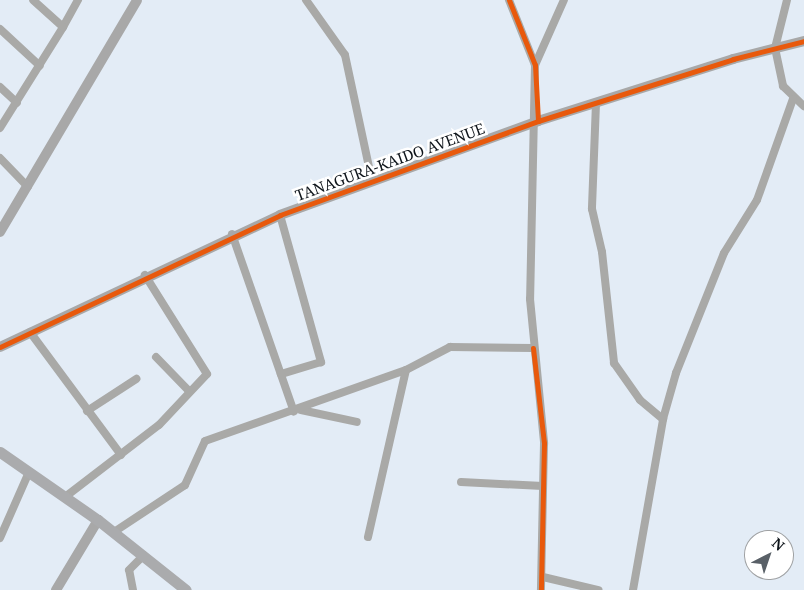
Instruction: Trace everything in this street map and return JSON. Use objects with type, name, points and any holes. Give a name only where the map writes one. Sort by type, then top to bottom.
[{"type":"main road","points":[[0,452],[98,520],[186,590]]},
{"type":"street","points":[[33,0],[63,27]]},
{"type":"street","points":[[0,128],[40,66],[78,0]]},
{"type":"street","points":[[0,232],[137,0]]},
{"type":"street","points":[[306,0],[345,55],[372,181]]},
{"type":"street","points":[[509,0],[536,65],[538,121],[530,299],[533,348],[544,443],[543,577],[541,590]]},
{"type":"street","points":[[536,65],[564,0]]},
{"type":"street","points":[[787,0],[775,48],[783,86],[793,99],[804,106]]},
{"type":"street","points":[[0,29],[40,66]]},
{"type":"street","name":"TANAGURA-KAIDO AVENUE","points":[[0,347],[145,275],[232,234],[280,215],[538,121],[775,48],[804,41]]},
{"type":"street","points":[[0,87],[17,103]]},
{"type":"street","points":[[634,590],[663,419],[698,316],[724,253],[757,200],[793,99]]},
{"type":"street","points":[[596,103],[592,209],[602,252],[614,363],[640,400],[663,419]]},
{"type":"street","points":[[0,158],[28,186]]},
{"type":"street","points":[[280,215],[321,362],[281,374]]},
{"type":"street","points":[[232,234],[281,374],[298,411]]},
{"type":"street","points":[[65,497],[160,426],[188,390],[207,374],[145,275]]},
{"type":"street","points":[[30,332],[121,455]]},
{"type":"street","points":[[114,532],[184,485],[204,441],[298,411],[406,370],[460,344],[533,348]]},
{"type":"street","points":[[156,357],[188,390]]},
{"type":"street","points":[[368,537],[406,370]]},
{"type":"street","points":[[87,411],[136,379]]},
{"type":"street","points":[[298,411],[357,422]]},
{"type":"street","points":[[1,535],[29,472]]},
{"type":"street","points":[[461,482],[543,486]]},
{"type":"street","points":[[56,590],[98,520]]},
{"type":"street","points":[[133,590],[129,570],[144,555]]},
{"type":"street","points":[[543,577],[598,590]]},
{"type":"cycle path","points":[[509,0],[535,65],[538,121]]},
{"type":"cycle path","points":[[0,347],[280,215],[538,121],[733,59],[804,41]]},
{"type":"cycle path","points":[[533,348],[544,443],[541,590]]}]
